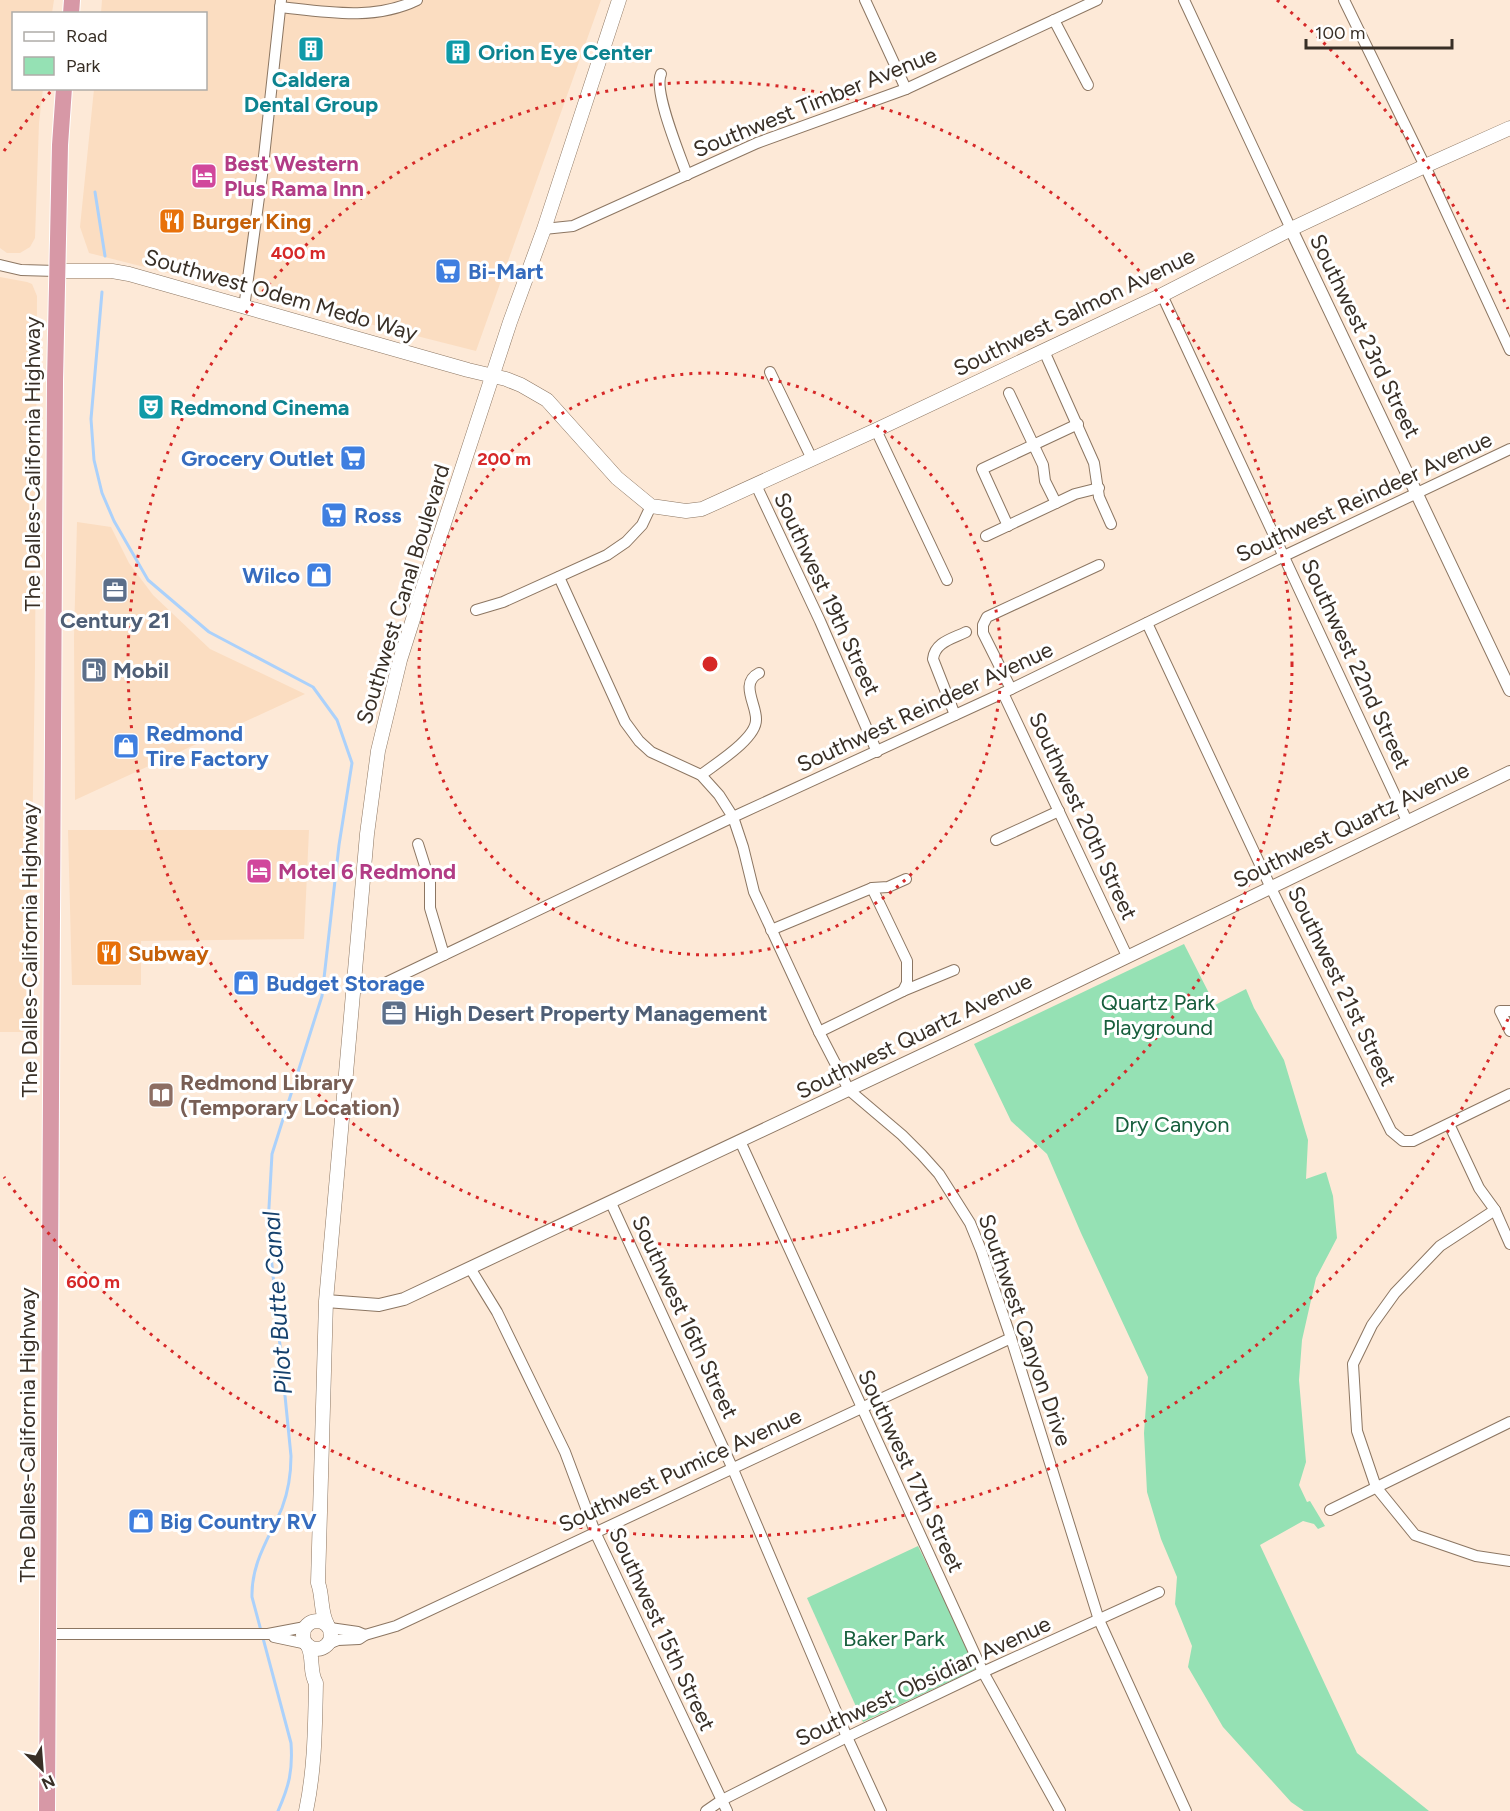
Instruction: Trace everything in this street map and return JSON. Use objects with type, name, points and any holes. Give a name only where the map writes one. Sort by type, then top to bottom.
[{"type":"highway","name":"The Dalles-California Highway","points":[[47,1811],[56,271],[64,90]]},
{"type":"main road","name":"Southwest Canal Boulevard","points":[[328,1626],[322,1615],[321,1591],[318,1583],[326,1301],[367,834],[378,751],[400,660],[492,376],[544,229],[619,0]]},
{"type":"main road","name":"Southwest Salmon Avenue","points":[[492,376],[521,385],[547,400],[617,478],[651,506],[686,512],[702,508],[756,485],[876,430],[1162,296],[1291,229],[1510,129]]},
{"type":"main road","name":"Southwest Odem Medo Way","points":[[56,271],[112,271],[129,274],[492,376]]},
{"type":"main road","name":"Southwest Canal Boulevard","points":[[307,1625],[312,1613],[314,1590],[318,1583]]},
{"type":"main road","points":[[306,1811],[314,1763],[316,1683],[320,1677],[320,1654],[331,1637],[328,1626],[318,1620],[307,1625],[303,1634],[312,1654],[312,1678],[316,1683]]},
{"type":"main road","points":[[307,1645],[317,1649],[326,1646]]},
{"type":"street","points":[[244,308],[262,175],[281,3],[362,14],[402,8],[417,0]]},
{"type":"street","points":[[865,0],[906,89]]},
{"type":"street","name":"Southwest Timber Avenue","points":[[544,229],[573,226],[757,143],[906,89],[1097,0]]},
{"type":"street","name":"Southwest 23rd Street","points":[[1184,0],[1510,690]]},
{"type":"street","points":[[1344,0],[1425,166],[1510,350]]},
{"type":"street","points":[[1054,20],[1088,85]]},
{"type":"street","points":[[661,74],[658,80],[670,129],[687,175]]},
{"type":"street","points":[[0,265],[21,270],[56,271]]},
{"type":"street","name":"Southwest 22nd Street","points":[[1162,296],[1407,821]]},
{"type":"street","points":[[1044,351],[1094,463],[1099,497],[1111,524]]},
{"type":"street","points":[[770,372],[812,459]]},
{"type":"street","points":[[1009,393],[1043,465],[1045,481],[1056,503]]},
{"type":"street","points":[[1008,526],[982,469],[1078,424]]},
{"type":"street","points":[[876,430],[947,580]]},
{"type":"street","name":"Southwest Reindeer Avenue","points":[[353,988],[379,986],[1007,691],[1510,449]]},
{"type":"street","name":"Southwest 19th Street","points":[[756,485],[820,621],[877,752]]},
{"type":"street","points":[[986,536],[1075,494],[1099,488]]},
{"type":"street","points":[[476,610],[503,602],[607,555],[626,542],[642,525],[651,506]]},
{"type":"street","name":"Southwest 20th Street","points":[[1099,565],[987,617],[983,625],[983,633],[1059,811],[1127,956]]},
{"type":"street","name":"Southwest Canyon Drive","points":[[559,577],[625,722],[633,734],[651,752],[701,775],[719,795],[733,818],[754,892],[819,1032],[849,1090],[922,1155],[939,1174],[970,1223],[1011,1338],[1099,1620],[1186,1811]]},
{"type":"street","name":"Southwest 21st Street","points":[[1148,623],[1271,888],[1391,1131],[1403,1141],[1413,1141],[1449,1124]]},
{"type":"street","points":[[956,715],[933,659],[937,646],[966,632]]},
{"type":"street","points":[[701,775],[736,748],[752,732],[757,721],[749,694],[751,683],[755,675],[759,673]]},
{"type":"street","name":"Southwest Quartz Avenue","points":[[326,1301],[379,1305],[404,1299],[849,1090],[1510,772]]},
{"type":"street","points":[[996,840],[1059,811]]},
{"type":"street","points":[[418,844],[430,882],[430,908],[444,955]]},
{"type":"street","points":[[771,930],[872,888],[888,887],[906,879]]},
{"type":"street","points":[[872,888],[907,961],[907,983],[903,992]]},
{"type":"street","points":[[819,1032],[954,970]]},
{"type":"street","points":[[1505,1011],[1510,1031]]},
{"type":"street","points":[[1510,1094],[1449,1124],[1479,1188],[1495,1210],[1510,1244]]},
{"type":"street","name":"Southwest 17th Street","points":[[740,1141],[983,1672],[1059,1811]]},
{"type":"street","name":"Southwest 16th Street","points":[[611,1203],[732,1467],[881,1811]]},
{"type":"street","points":[[1495,1210],[1440,1246],[1395,1293],[1372,1325],[1353,1364],[1357,1431],[1376,1487],[1415,1535],[1476,1556],[1510,1561]]},
{"type":"street","name":"Southwest 15th Street","points":[[470,1268],[497,1312],[565,1452],[595,1532],[727,1811]]},
{"type":"street","name":"Southwest Pumice Avenue","points":[[326,1646],[338,1640],[360,1639],[365,1635],[396,1626],[1011,1338]]},
{"type":"street","points":[[1330,1510],[1510,1422]]},
{"type":"street","name":"Southwest Obsidian Avenue","points":[[706,1811],[722,1800],[847,1737],[1159,1592]]},
{"type":"street","points":[[49,1634],[268,1634],[307,1625]]},
{"type":"street","points":[[328,1626],[365,1635]]},
{"type":"street","points":[[268,1634],[307,1645]]},
{"type":"shaded area","points":[[0,0],[54,0],[52,12],[12,12],[12,90],[43,90],[39,123],[35,238],[30,247],[20,253],[7,253],[0,248]]},
{"type":"shaded area","points":[[102,0],[601,0],[476,351],[89,253],[80,227],[94,90],[207,90],[207,12],[101,12]]},
{"type":"shaded area","points":[[0,277],[32,284],[37,296],[35,667],[29,1032],[0,1032]]},
{"type":"shaded area","points":[[77,522],[111,527],[129,563],[153,595],[210,649],[305,694],[75,800],[74,637]]},
{"type":"shaded area","points":[[68,830],[309,830],[304,939],[141,941],[141,985],[72,985]]},
{"type":"green space","name":"Dry Canyon","points":[[1184,944],[1215,1005],[1246,989],[1254,1008],[1284,1060],[1308,1140],[1306,1179],[1326,1172],[1333,1196],[1337,1238],[1316,1278],[1302,1340],[1299,1380],[1306,1462],[1299,1485],[1307,1502],[1310,1501],[1325,1526],[1318,1529],[1314,1524],[1303,1521],[1260,1545],[1357,1753],[1429,1811],[1304,1811],[1291,1802],[1223,1727],[1188,1667],[1192,1646],[1175,1604],[1177,1577],[1161,1539],[1147,1492],[1144,1433],[1148,1377],[1047,1154],[1011,1121],[974,1044]]},
{"type":"green space","name":"Baker Park","points":[[918,1546],[978,1668],[863,1722],[807,1598]]},
{"type":"waterway","name":"Pilot Butte Canal","points":[[95,192],[105,256]]},
{"type":"waterway","name":"Pilot Butte Canal","points":[[102,292],[91,419],[94,460],[102,493],[114,521],[148,580],[209,632],[313,687],[337,720],[352,763],[339,845],[322,996],[272,1154],[268,1225],[291,1462],[284,1502],[254,1573],[252,1597],[291,1743],[289,1778],[278,1811]]},
{"type":"place","name":"Caldera Dental Group","points":[[311,49]]},
{"type":"place","name":"Orion Eye Center","points":[[458,52]]},
{"type":"place","name":"Best Western Plus Rama Inn","points":[[204,176]]},
{"type":"place","name":"Burger King","points":[[172,221]]},
{"type":"place","name":"Bi-Mart","points":[[448,271]]},
{"type":"place","name":"Redmond Cinema","points":[[151,407]]},
{"type":"place","name":"Grocery Outlet","points":[[353,458]]},
{"type":"place","name":"Ross","points":[[334,515]]},
{"type":"place","name":"Wilco","points":[[319,575]]},
{"type":"place","name":"Century 21","points":[[115,590]]},
{"type":"place","name":"Mobil","points":[[94,670]]},
{"type":"place","name":"Redmond Tire Factory","points":[[126,746]]},
{"type":"place","name":"Motel 6 Redmond","points":[[259,871]]},
{"type":"place","name":"Subway","points":[[109,953]]},
{"type":"place","name":"Budget Storage","points":[[246,983]]},
{"type":"place","name":"High Desert Property Management","points":[[394,1013]]},
{"type":"place","name":"Redmond Library (Temporary Location)","points":[[161,1095]]},
{"type":"place","name":"Big Country RV","points":[[141,1521]]},
{"type":"park label","name":"Quartz Park Playground","points":[[1158,1014]]}]
